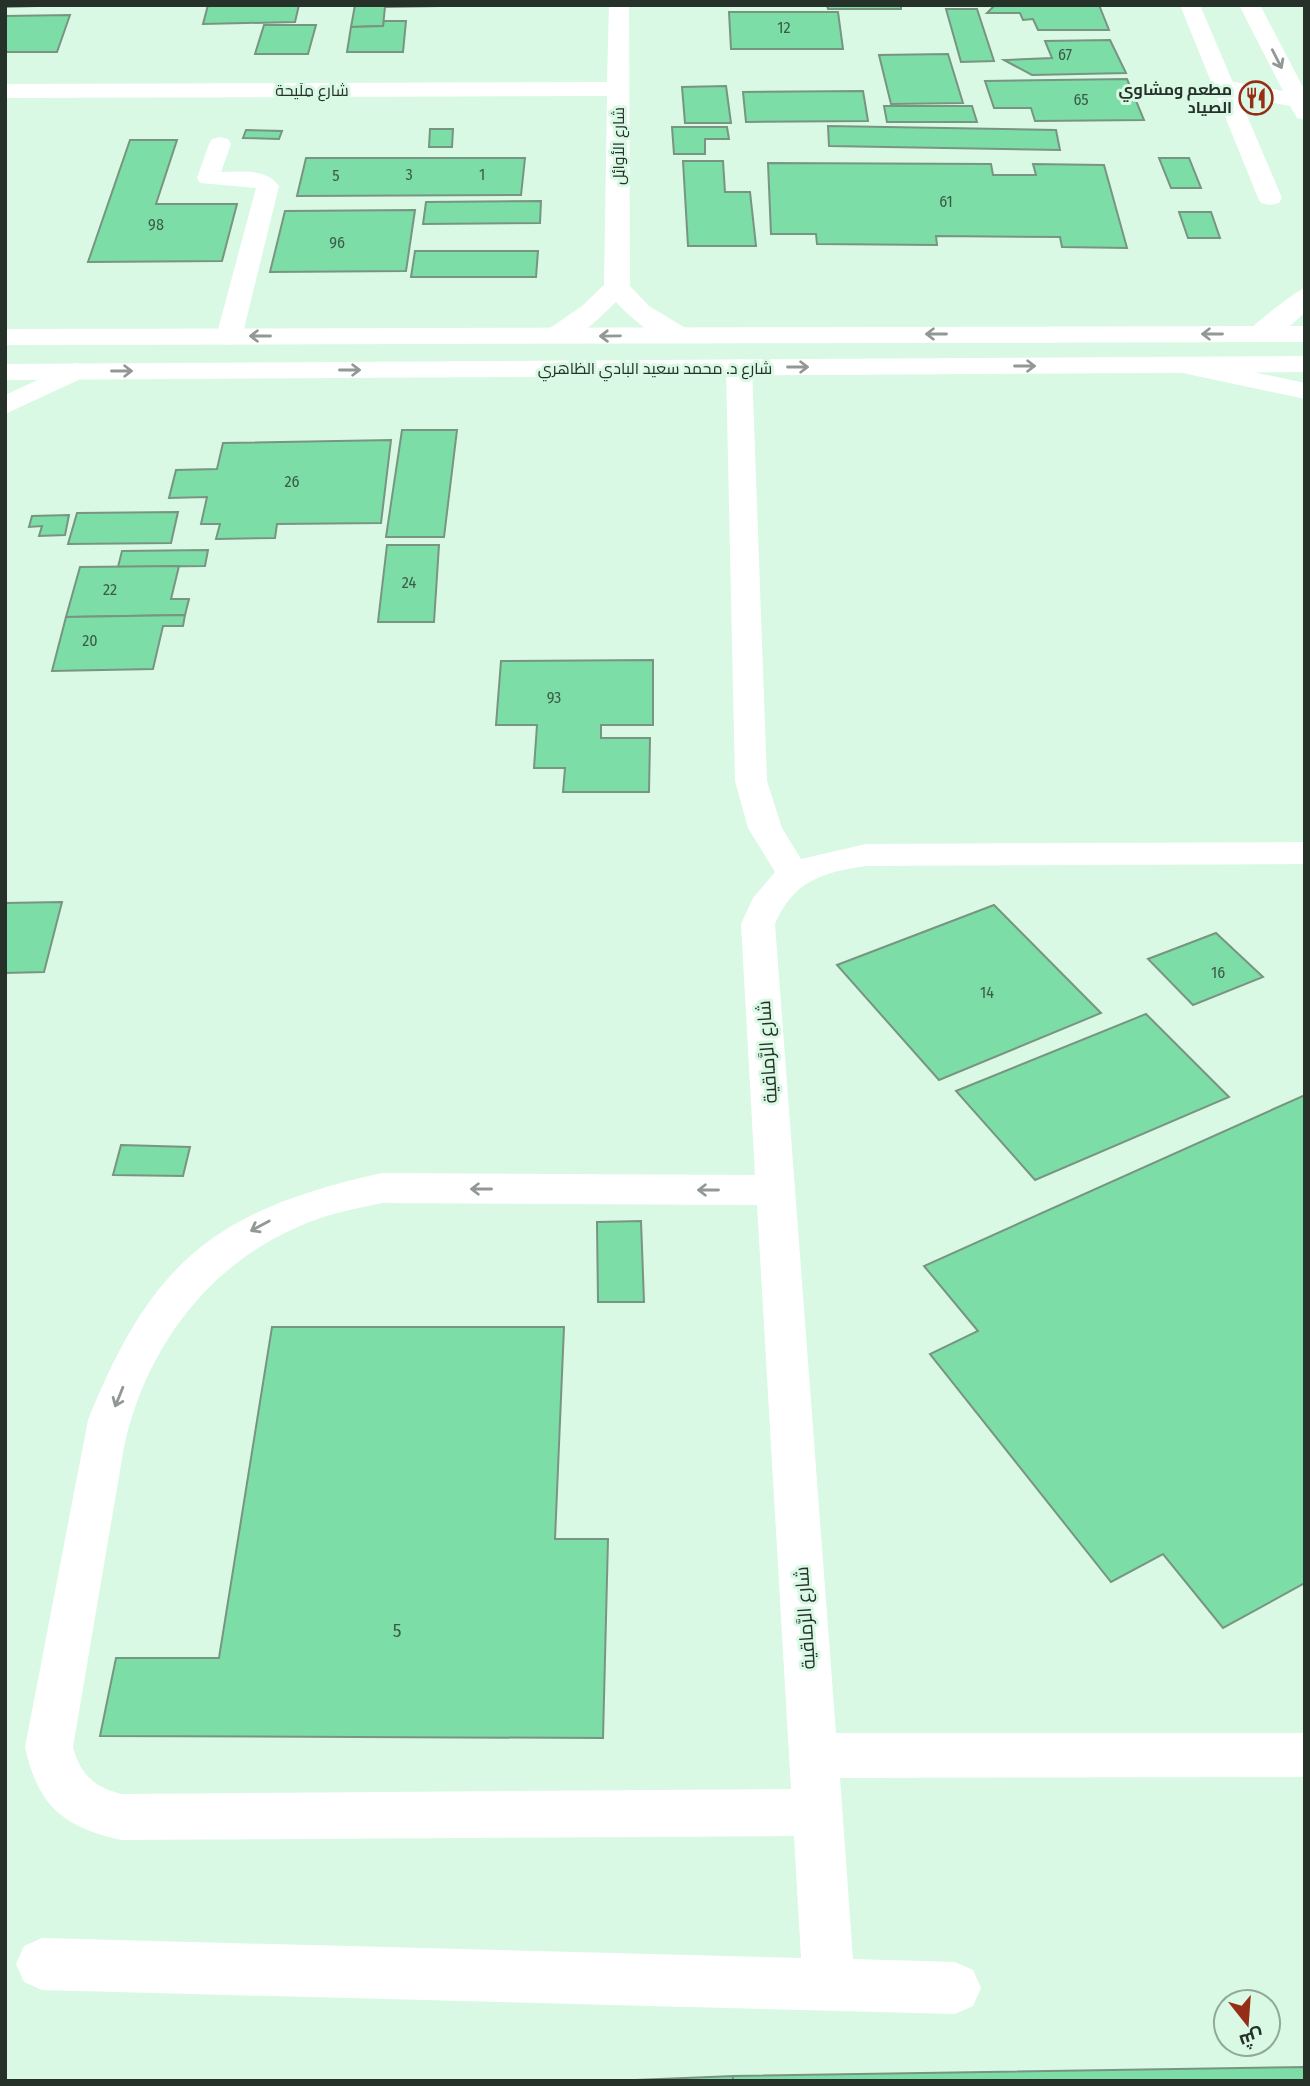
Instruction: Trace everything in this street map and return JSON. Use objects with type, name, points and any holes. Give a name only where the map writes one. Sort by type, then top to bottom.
[{"type":"street","name":"شارع الأوائِل","points":[[617,287],[619,5]]},
{"type":"street","points":[[1190,5],[1270,198]]},
{"type":"street","points":[[1250,5],[1302,107]]},
{"type":"street","points":[[1224,87],[1302,107]]},
{"type":"street","name":"شارع مِلَيحة","points":[[5,91],[618,89]]},
{"type":"street","points":[[556,336],[591,312],[617,287],[640,312],[678,335]]},
{"type":"street","points":[[1260,333],[1291,311],[1305,296]]},
{"type":"street","name":"شارع د. محمد سعيد البادي الظاهري","points":[[5,337],[1305,334]]},
{"type":"street","name":"شارع د. محمد سعيد البادي الظاهري","points":[[5,372],[1305,364]]},
{"type":"street","points":[[1183,365],[1305,391]]},
{"type":"street","points":[[5,406],[75,371]]},
{"type":"lane","points":[[220,144],[208,178],[261,180],[268,186],[229,337]]},
{"type":"lane","points":[[739,368],[751,781],[765,828],[794,875]]},
{"type":"lane","name":"شارع الرَّماقية","points":[[829,1984],[758,924],[764,905],[776,889],[815,864],[866,855],[1305,853]]},
{"type":"lane","points":[[776,1190],[382,1188],[339,1195],[298,1208],[258,1226],[222,1250],[190,1277],[140,1343],[109,1422],[49,1748],[53,1768],[62,1785],[75,1799],[96,1812],[121,1817],[818,1812]]},
{"type":"lane","points":[[814,1756],[1305,1755]]},
{"type":"lane","points":[[42,1964],[955,1988]]},
{"type":"building","points":[[5,5],[69,5],[5,7]]},
{"type":"building","points":[[208,5],[299,5],[295,22],[203,24]]},
{"type":"building","points":[[355,5],[494,5],[385,7],[383,26],[351,27]]},
{"type":"building","points":[[827,5],[901,5],[901,9],[828,9]]},
{"type":"building","points":[[995,5],[1099,5],[1109,30],[1038,30],[1033,19],[1023,20],[1020,13],[987,13]]},
{"type":"building","points":[[946,9],[977,9],[994,61],[961,62]]},
{"type":"building","points":[[729,12],[838,12],[843,49],[731,49]]},
{"type":"building","points":[[70,15],[57,52],[5,52],[5,16]]},
{"type":"building","points":[[384,21],[406,21],[403,52],[347,52],[351,27],[383,26]]},
{"type":"building","points":[[264,25],[316,25],[308,54],[255,54]]},
{"type":"building","points":[[1110,40],[1126,73],[1032,75],[1004,60],[1052,58],[1045,41]]},
{"type":"building","points":[[948,54],[963,103],[891,104],[879,55]]},
{"type":"building","points":[[1127,79],[1144,120],[1035,121],[1031,108],[994,108],[985,81]]},
{"type":"building","points":[[726,86],[731,123],[685,123],[682,87]]},
{"type":"building","points":[[863,91],[868,121],[746,122],[743,92]]},
{"type":"building","points":[[884,106],[972,106],[977,122],[887,122]]},
{"type":"building","points":[[828,126],[1056,130],[1060,150],[829,146]]},
{"type":"building","points":[[672,127],[727,127],[729,139],[705,139],[705,154],[674,154]]},
{"type":"building","points":[[430,129],[453,129],[452,147],[429,147]]},
{"type":"building","points":[[246,130],[282,131],[279,139],[243,138]]},
{"type":"building","points":[[130,140],[177,140],[156,204],[237,204],[222,261],[88,262]]},
{"type":"building","points":[[306,158],[525,158],[521,195],[297,196]]},
{"type":"building","points":[[1159,158],[1189,158],[1201,188],[1171,188]]},
{"type":"building","points":[[683,161],[723,161],[725,192],[750,192],[756,246],[688,246]]},
{"type":"building","points":[[768,163],[991,164],[993,175],[1036,175],[1033,164],[1104,165],[1127,248],[1062,247],[1060,237],[936,236],[937,245],[817,244],[816,234],[771,234]]},
{"type":"building","points":[[541,201],[540,223],[423,224],[426,202]]},
{"type":"building","points":[[415,210],[406,271],[270,272],[285,211]]},
{"type":"building","points":[[1179,212],[1211,212],[1220,238],[1188,238]]},
{"type":"building","points":[[415,251],[538,251],[536,277],[411,277]]},
{"type":"building","points":[[402,430],[457,430],[444,537],[386,537]]},
{"type":"building","points":[[391,440],[381,523],[277,524],[275,538],[216,539],[220,524],[201,524],[207,497],[169,498],[176,470],[217,469],[223,443]]},
{"type":"building","points":[[178,512],[171,543],[68,544],[77,513]]},
{"type":"building","points":[[69,515],[65,535],[39,536],[42,526],[29,527],[32,516]]},
{"type":"building","points":[[387,545],[439,545],[434,622],[378,622]]},
{"type":"building","points":[[208,550],[205,566],[118,567],[122,551]]},
{"type":"building","points":[[179,566],[171,599],[189,599],[185,615],[66,617],[80,567]]},
{"type":"building","points":[[185,615],[183,626],[163,626],[153,669],[52,671],[66,617]]},
{"type":"building","points":[[653,660],[653,725],[601,725],[601,738],[650,738],[649,792],[563,792],[565,768],[534,768],[537,725],[496,725],[501,661]]},
{"type":"building","points":[[62,902],[44,972],[5,973],[5,903]]},
{"type":"building","points":[[994,905],[1101,1013],[939,1080],[837,965]]},
{"type":"building","points":[[1216,933],[1263,977],[1193,1005],[1148,959]]},
{"type":"building","points":[[1146,1014],[1229,1097],[1035,1180],[956,1091]]},
{"type":"building","points":[[1305,1095],[1305,1583],[1223,1628],[1163,1554],[1111,1582],[930,1354],[978,1331],[924,1266]]},
{"type":"building","points":[[121,1145],[190,1147],[183,1176],[113,1175]]},
{"type":"building","points":[[641,1221],[644,1302],[598,1302],[597,1222]]},
{"type":"building","points":[[272,1327],[564,1327],[555,1539],[608,1539],[603,1738],[100,1736],[116,1658],[219,1658]]},
{"type":"building","points":[[1305,2067],[1305,2081],[733,2081],[733,2076]]},
{"type":"building","points":[[733,2076],[733,2081],[611,2081]]},
{"type":"place","name":"مطعم ومشاوي الصياد","points":[[1256,98]]}]
